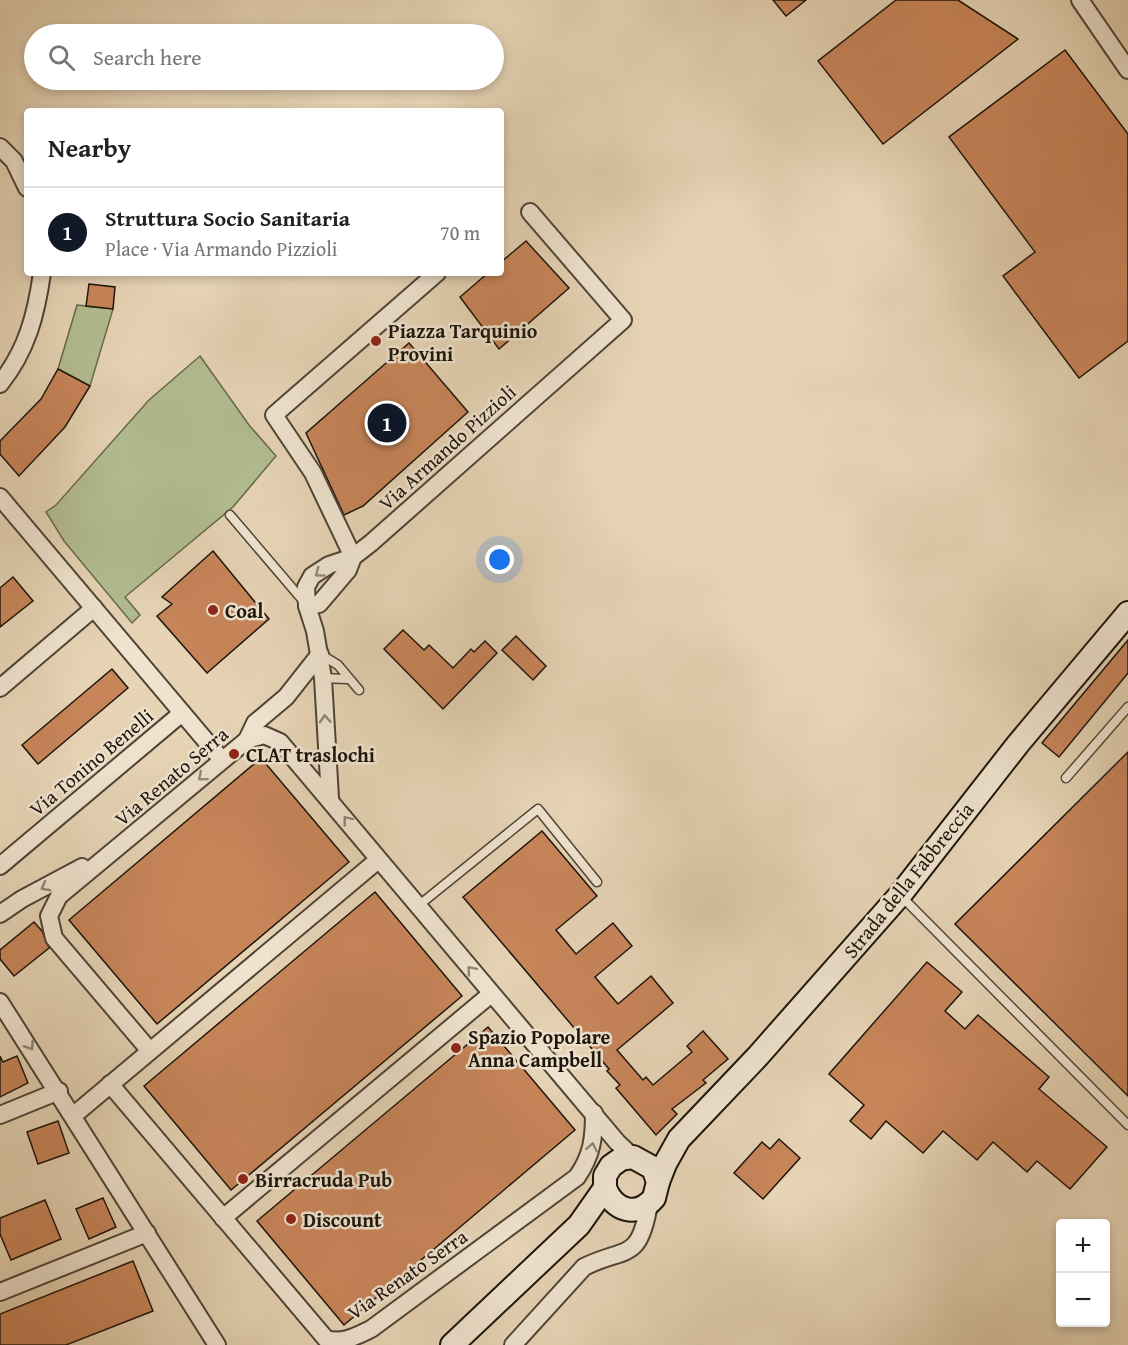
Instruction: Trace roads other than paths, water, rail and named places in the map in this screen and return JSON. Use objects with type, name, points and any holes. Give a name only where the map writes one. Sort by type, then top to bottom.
[{"type":"street","points":[[1080,0],[1128,70]]},
{"type":"street","points":[[0,147],[14,161],[24,182]]},
{"type":"street","name":"Via Armando Pizzioli","points":[[330,798],[323,678],[320,654],[307,606],[306,586],[312,576],[329,565],[353,557],[623,320],[530,212]]},
{"type":"street","points":[[0,384],[16,364],[35,319],[42,276]]},
{"type":"street","points":[[353,557],[313,473],[274,416],[434,276]]},
{"type":"street","name":"Via Tonino Benelli","points":[[0,496],[222,760]]},
{"type":"street","name":"Via Armando Pizzioli","points":[[307,606],[319,604],[348,570],[353,557]]},
{"type":"street","points":[[0,688],[94,609]]},
{"type":"street","name":"Strada della Fabbreccia","points":[[636,1244],[665,1164],[679,1139],[758,1056],[900,895],[1018,744],[1128,613]]},
{"type":"street","points":[[247,740],[255,723],[286,698],[320,654]]},
{"type":"street","name":"Via Tonino Benelli","points":[[0,866],[182,713]]},
{"type":"street","name":"Via Renato Serra","points":[[150,1051],[54,938],[49,916],[59,896],[247,740],[264,735],[280,742],[330,798],[378,860],[594,1113],[616,1142],[637,1158]]},
{"type":"street","name":"Via Renato Serra","points":[[0,914],[22,899],[115,849]]},
{"type":"street","points":[[74,1115],[378,860]]},
{"type":"street","points":[[223,1218],[491,994]]},
{"type":"street","points":[[0,1002],[59,1091],[217,1345]]},
{"type":"street","name":"Via Renato Serra","points":[[110,1084],[326,1340],[335,1342],[350,1339],[371,1329],[577,1177],[590,1160],[594,1139],[594,1113]]},
{"type":"street","points":[[0,1115],[59,1091]]},
{"type":"street","name":"Strada della Fabbreccia","points":[[452,1345],[579,1225],[616,1202],[605,1176],[611,1166],[621,1159],[637,1158],[679,1139]]},
{"type":"street","points":[[637,1158],[653,1168],[658,1182]]},
{"type":"street","points":[[616,1202],[638,1210],[649,1204]]},
{"type":"street","points":[[513,1345],[584,1267],[599,1260],[629,1252],[636,1244],[633,1226],[616,1202]]},
{"type":"street","points":[[0,1292],[147,1233]]},
{"type":"lane","points":[[230,515],[307,606]]},
{"type":"lane","points":[[320,654],[338,665],[347,679],[359,690]]},
{"type":"lane","points":[[323,678],[347,679]]},
{"type":"lane","points":[[1066,778],[1128,707]]},
{"type":"lane","points":[[417,906],[538,809],[597,882]]},
{"type":"lane","points":[[900,895],[1128,1125]]},
{"type":"place","name":"Piazza Tarquinio Provini","points":[[376,341]]},
{"type":"place","name":"Struttura Socio Sanitaria","points":[[387,423]]},
{"type":"place","name":"Coal","points":[[213,610]]},
{"type":"place","name":"CLAT traslochi","points":[[234,754]]},
{"type":"place","name":"Spazio Popolare Anna Campbell","points":[[456,1048]]},
{"type":"place","name":"Birracruda Pub","points":[[243,1179]]},
{"type":"place","name":"Discount","points":[[291,1219]]}]
